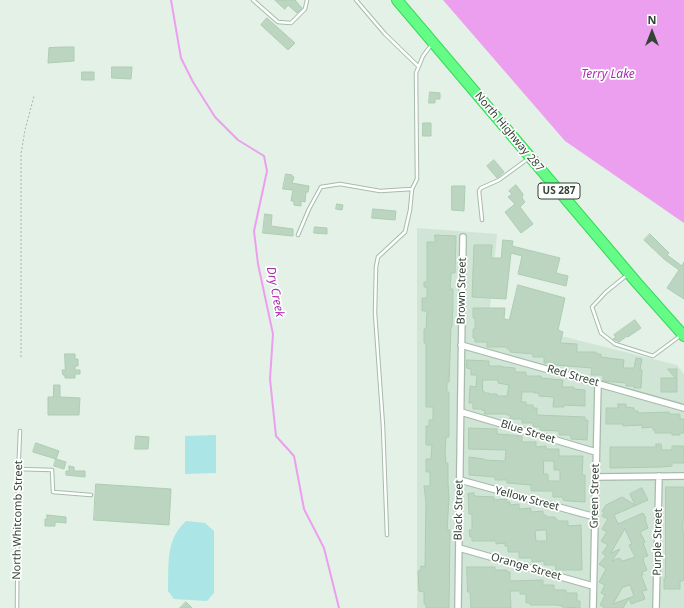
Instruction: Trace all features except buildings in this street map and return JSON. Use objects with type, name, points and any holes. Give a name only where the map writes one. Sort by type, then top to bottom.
[{"type":"highway","name":"North Highway 287","points":[[397,0],[629,274],[683,335]]},
{"type":"street","name":"Brown Street","points":[[460,412],[463,237]]},
{"type":"street","name":"Red Street","points":[[461,345],[684,408]]},
{"type":"street","name":"Green Street","points":[[593,608],[598,384]]},
{"type":"street","name":"Blue Street","points":[[460,412],[596,452]]},
{"type":"street","name":"Black Street","points":[[458,608],[460,412]]},
{"type":"street","points":[[596,476],[684,476]]},
{"type":"street","name":"Purple Street","points":[[656,608],[659,476]]},
{"type":"street","name":"Yellow Street","points":[[460,480],[595,517]]},
{"type":"street","name":"Orange Street","points":[[459,548],[593,586]]},
{"type":"lane","points":[[253,0],[278,22],[291,23],[305,9],[307,0]]},
{"type":"lane","points":[[356,0],[385,34],[419,66]]},
{"type":"lane","points":[[387,535],[383,426],[375,313],[376,267],[378,257],[404,232],[410,210],[412,189],[417,179],[416,72],[423,56],[433,42]]},
{"type":"lane","points":[[482,220],[479,191],[481,188],[498,180],[531,157]]},
{"type":"lane","points":[[298,235],[309,209],[321,187],[340,184],[380,190],[412,189]]},
{"type":"lane","points":[[629,274],[606,292],[592,307],[596,322],[602,333],[615,344],[653,356],[683,335]]},
{"type":"lane","name":"North Whitcomb Street","points":[[17,608],[18,469],[20,431]]},
{"type":"lane","points":[[18,469],[52,470],[53,492],[91,495]]},
{"type":"path","points":[[20,357],[22,154],[25,130],[34,96]]},
{"type":"shaded area","points":[[417,228],[497,234],[489,318],[677,365],[684,374],[684,608],[417,608]]},
{"type":"shaded area","points":[[216,435],[216,473],[185,474],[185,436]]},
{"type":"shaded area","points":[[186,521],[205,523],[214,531],[214,593],[207,601],[174,599],[168,591],[171,545],[179,528]]},
{"type":"water","name":"Terry Lake","points":[[443,0],[684,0],[684,223],[565,141]]},
{"type":"waterway","name":"Dry Creek","points":[[171,0],[181,58],[193,82],[215,117],[238,140],[264,156],[267,171],[254,231],[258,264],[273,334],[270,379],[276,436],[294,456],[304,509],[324,548],[339,608]]}]
